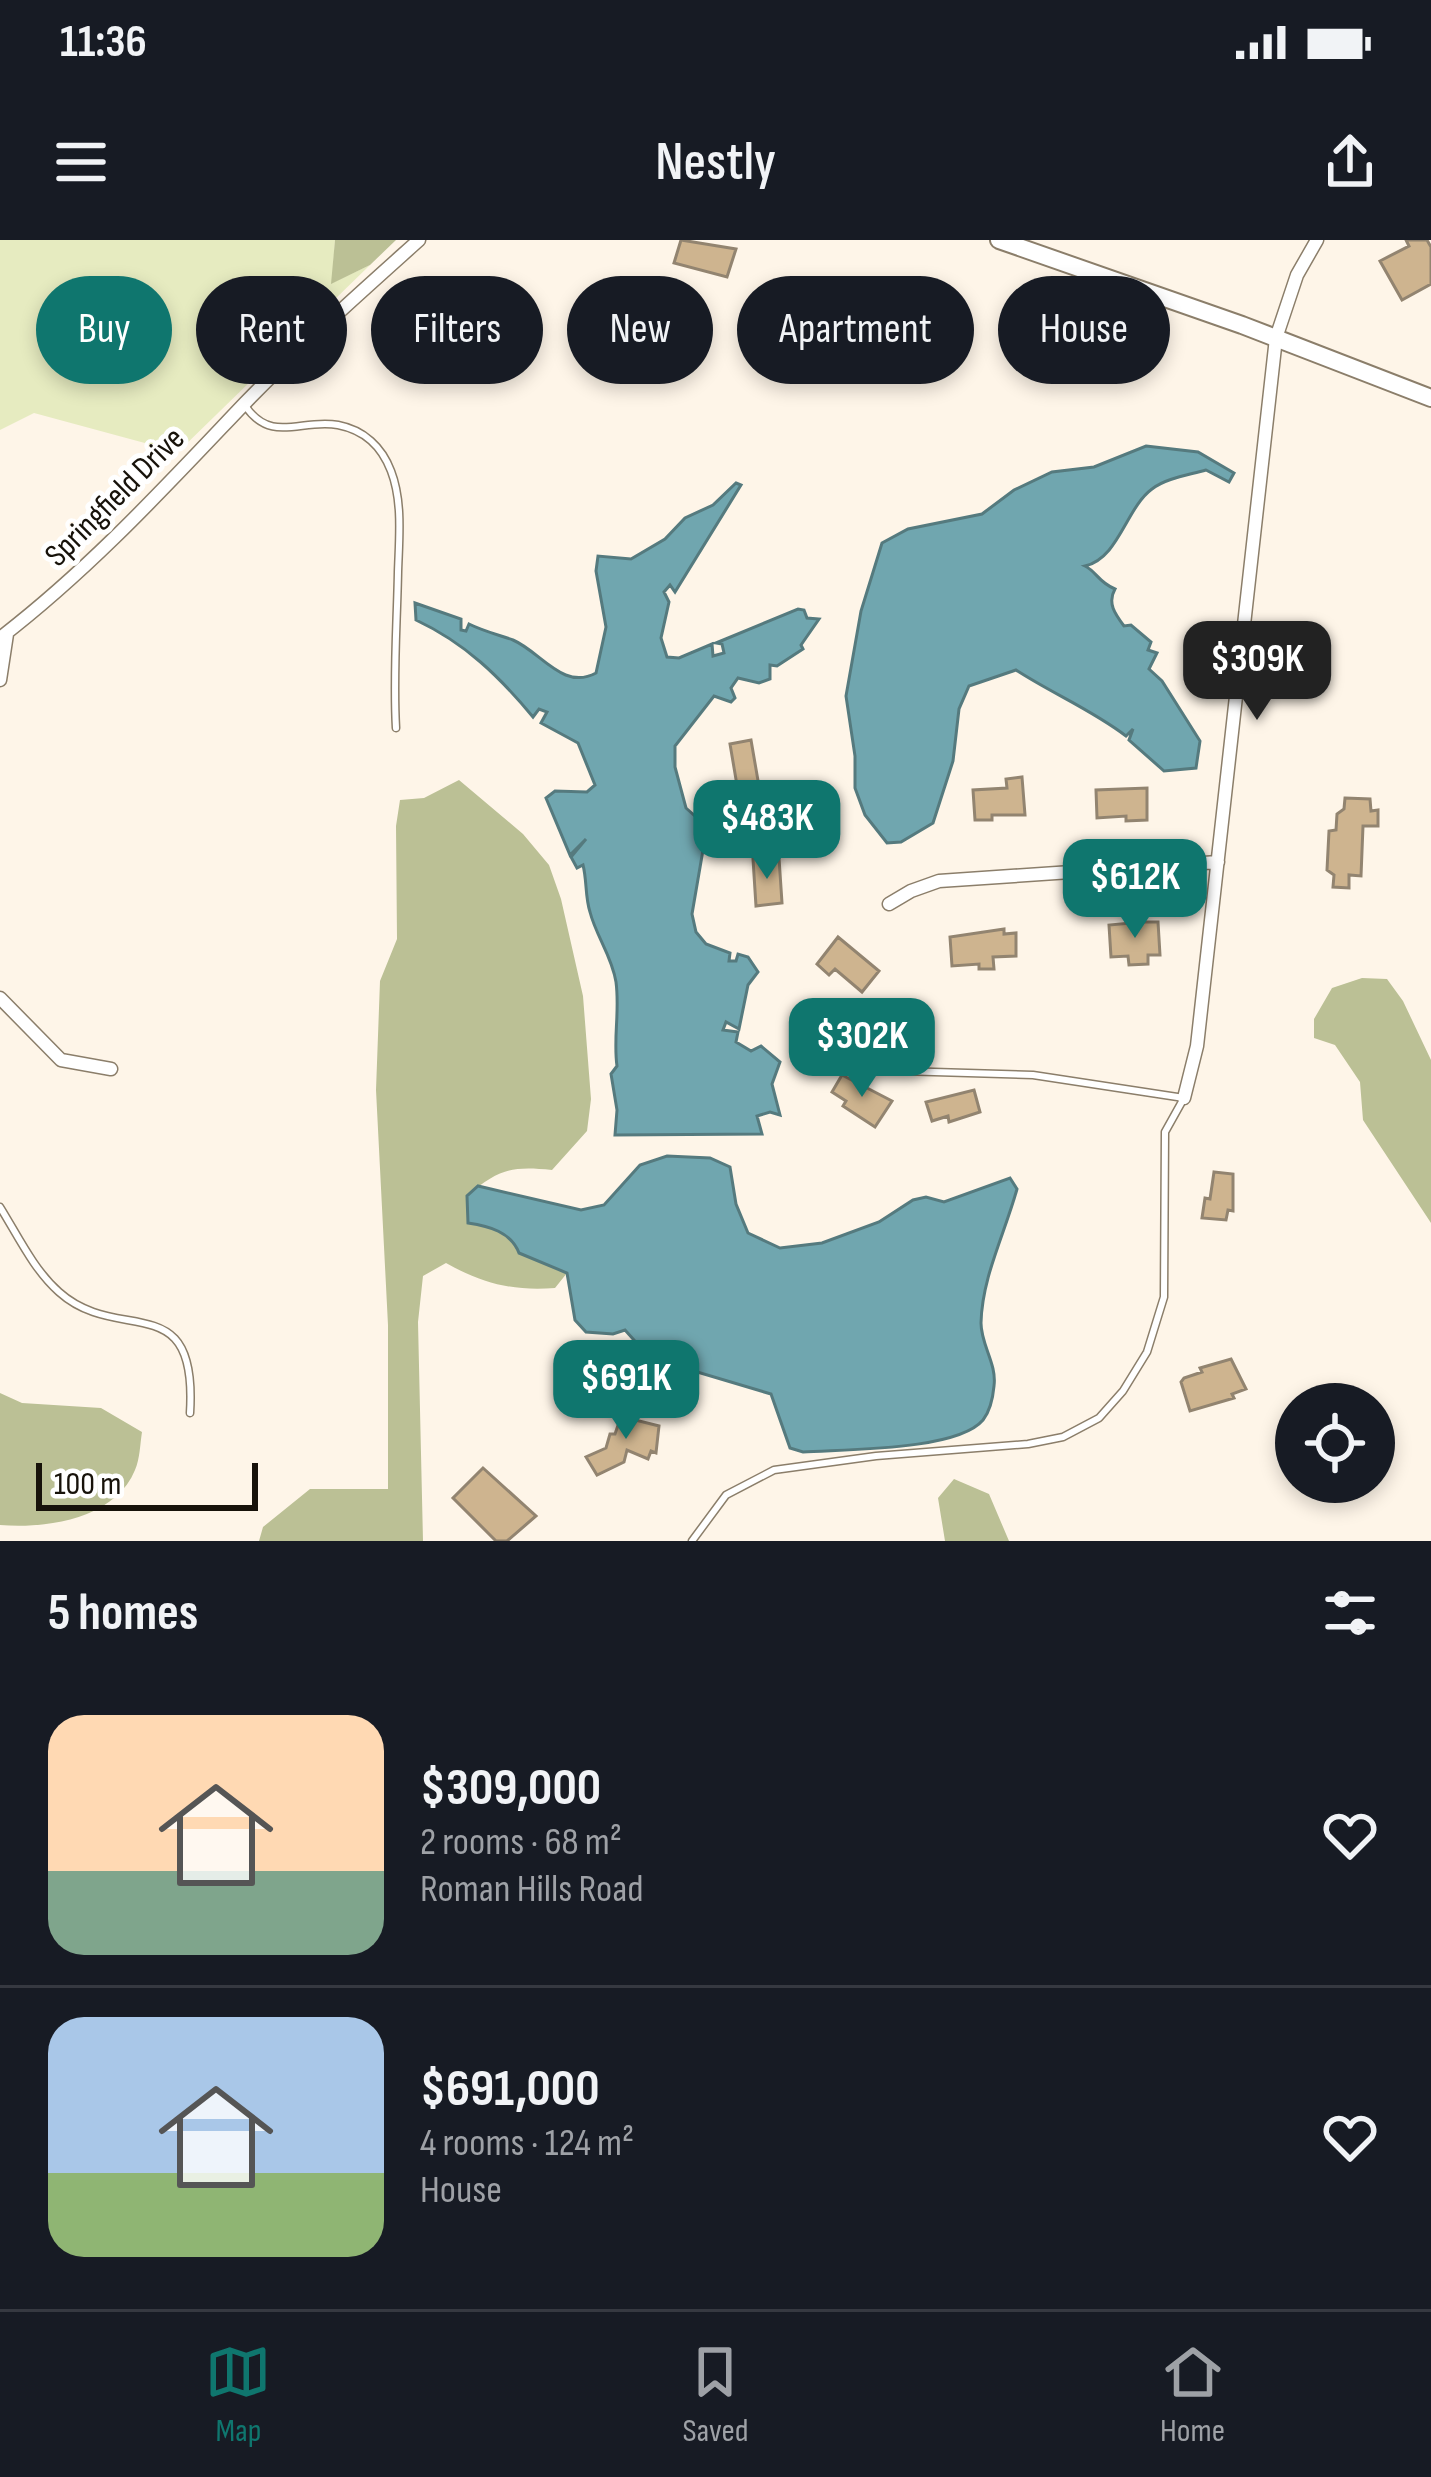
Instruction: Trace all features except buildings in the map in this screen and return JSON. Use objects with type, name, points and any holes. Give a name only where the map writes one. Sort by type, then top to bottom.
[{"type":"main road","points":[[999,240],[1431,398]]},
{"type":"street","name":"Springfield Drive","points":[[4,635],[84,570],[244,404],[419,240]]},
{"type":"street","points":[[1184,1098],[1197,1046],[1276,338],[1297,275],[1317,240]]},
{"type":"street","points":[[0,680],[4,635]]},
{"type":"street","points":[[889,904],[910,890],[939,881],[1218,862]]},
{"type":"street","points":[[0,998],[61,1060],[111,1069]]},
{"type":"lane","points":[[244,404],[256,422],[267,426],[326,423],[364,434],[391,470],[398,497],[399,536],[396,728]]},
{"type":"lane","points":[[692,1541],[726,1495],[774,1470],[1064,1437],[1099,1418],[1147,1352],[1164,1297],[1165,1132],[1184,1098],[1033,1075],[867,1070]]},
{"type":"lane","points":[[0,1208],[60,1293],[89,1310],[144,1321],[165,1331],[183,1349],[193,1372],[190,1413]]},
{"type":"green space","points":[[0,240],[335,240],[332,276],[196,276],[196,384],[248,384],[178,452],[34,413],[0,430]]},
{"type":"green space","points":[[335,240],[396,240],[370,265],[347,276],[332,276]]},
{"type":"green space","points":[[370,265],[347,287],[347,276]]},
{"type":"green space","points":[[459,780],[523,834],[549,865],[583,996],[591,1099],[587,1131],[552,1170],[516,1169],[488,1180],[467,1196],[468,1223],[498,1231],[519,1253],[567,1273],[555,1288],[540,1289],[499,1284],[446,1263],[423,1276],[418,1322],[423,1541],[259,1541],[263,1527],[310,1489],[388,1489],[388,1325],[376,1090],[380,981],[397,939],[400,800],[424,798]]},
{"type":"green space","points":[[1362,978],[1387,979],[1431,1060],[1431,1223],[1363,1120],[1360,1082],[1335,1045],[1314,1038],[1314,1019],[1332,988]]},
{"type":"green space","points":[[0,1393],[22,1403],[101,1408],[142,1432],[137,1466],[125,1487],[96,1510],[77,1517],[38,1525],[0,1525]]},
{"type":"green space","points":[[954,1479],[989,1494],[1009,1541],[945,1541],[938,1498]]},
{"type":"water","points":[[1146,446],[1198,452],[1234,473],[1229,482],[1206,470],[1158,485],[1143,497],[1106,553],[1085,566],[1115,589],[1112,604],[1124,626],[1131,625],[1151,642],[1148,650],[1157,653],[1149,669],[1162,681],[1200,741],[1196,768],[1164,771],[1129,740],[1133,729],[1126,736],[1016,670],[969,686],[959,709],[953,761],[933,823],[901,842],[887,843],[865,815],[855,788],[846,696],[861,611],[882,543],[908,529],[982,514],[1014,490],[1052,472],[1094,467]]},
{"type":"water","points":[[736,483],[741,485],[675,592],[670,585],[664,592],[669,602],[661,638],[667,657],[679,658],[712,644],[713,656],[724,653],[722,644],[716,643],[798,609],[807,618],[819,619],[801,645],[803,649],[777,666],[770,665],[770,679],[759,683],[738,678],[731,688],[735,698],[731,702],[714,696],[675,746],[675,767],[686,808],[696,817],[703,850],[692,914],[696,932],[706,944],[730,953],[729,961],[736,961],[738,954],[748,957],[758,972],[748,985],[739,1029],[726,1022],[723,1030],[738,1032],[736,1042],[751,1051],[761,1046],[780,1062],[772,1084],[780,1115],[757,1116],[762,1134],[615,1135],[617,1110],[611,1074],[617,1066],[616,982],[590,912],[583,865],[577,868],[571,857],[586,839],[570,855],[546,798],[555,791],[587,792],[595,785],[578,743],[541,723],[547,712],[539,709],[533,717],[480,662],[416,620],[415,603],[461,619],[461,630],[466,631],[469,624],[513,640],[563,674],[584,677],[596,673],[606,627],[596,571],[598,556],[631,559],[665,539],[685,518],[713,505]]},
{"type":"water","points":[[667,1156],[710,1158],[730,1167],[736,1204],[748,1233],[780,1248],[822,1243],[879,1222],[913,1200],[926,1197],[944,1202],[1010,1178],[1017,1189],[982,1306],[982,1331],[994,1378],[991,1404],[983,1420],[950,1438],[925,1443],[803,1452],[790,1448],[771,1394],[650,1358],[625,1330],[586,1332],[575,1320],[567,1273],[519,1253],[498,1231],[468,1223],[467,1196],[478,1186],[581,1210],[604,1205],[640,1165]]}]
